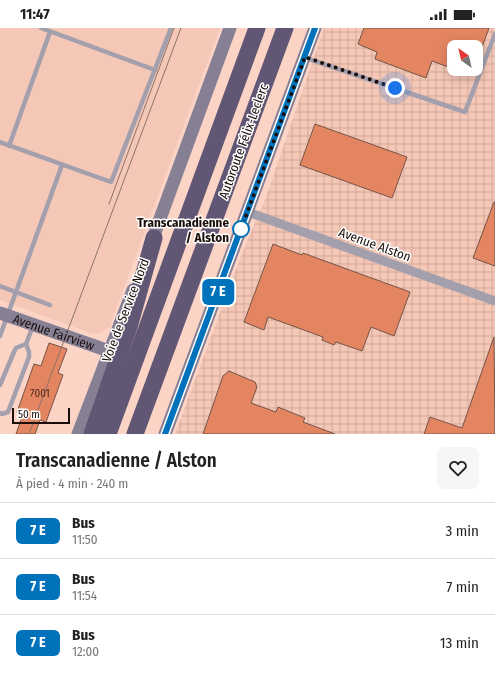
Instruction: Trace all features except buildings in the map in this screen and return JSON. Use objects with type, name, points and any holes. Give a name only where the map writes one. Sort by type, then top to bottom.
[{"type":"highway","name":"Autoroute Félix-Leclerc","points":[[108,434],[257,28]]},
{"type":"highway","name":"Autoroute Félix-Leclerc","points":[[135,434],[285,28]]},
{"type":"highway","points":[[92,434],[129,327],[154,238]]},
{"type":"main road","points":[[165,434],[315,28]]},
{"type":"main road","name":"Voie de Service Nord","points":[[78,434],[154,238],[228,30]]},
{"type":"main road","name":"Avenue Fairview","points":[[4,314],[109,351]]},
{"type":"street","name":"Avenue Alston","points":[[248,212],[495,301]]},
{"type":"lane","points":[[41,28],[155,70]]},
{"type":"lane","points":[[0,144],[111,182],[171,28]]},
{"type":"lane","points":[[9,146],[50,32]]},
{"type":"lane","points":[[305,57],[465,112],[495,34]]},
{"type":"lane","points":[[0,336],[4,314],[17,293],[62,165]]},
{"type":"lane","points":[[0,286],[50,305]]},
{"type":"lane","points":[[0,414],[8,412],[29,357],[26,344],[34,325]]},
{"type":"lane","points":[[0,385],[16,348],[26,344]]},
{"type":"shaded area","points":[[0,28],[220,28],[109,328],[101,333],[93,334],[0,300]]},
{"type":"shaded area","points":[[324,28],[495,28],[495,434],[175,434],[241,256],[266,197]]},
{"type":"tram line","points":[[109,204],[174,28]]},
{"type":"tram line","points":[[29,434],[181,28]]},
{"type":"bus line","points":[[165,434],[315,28]]},
{"type":"place","name":"Transcanadienne / Alston","points":[[241,229]]},
{"type":"route","points":[[241,229],[305,57],[395,88]]}]
